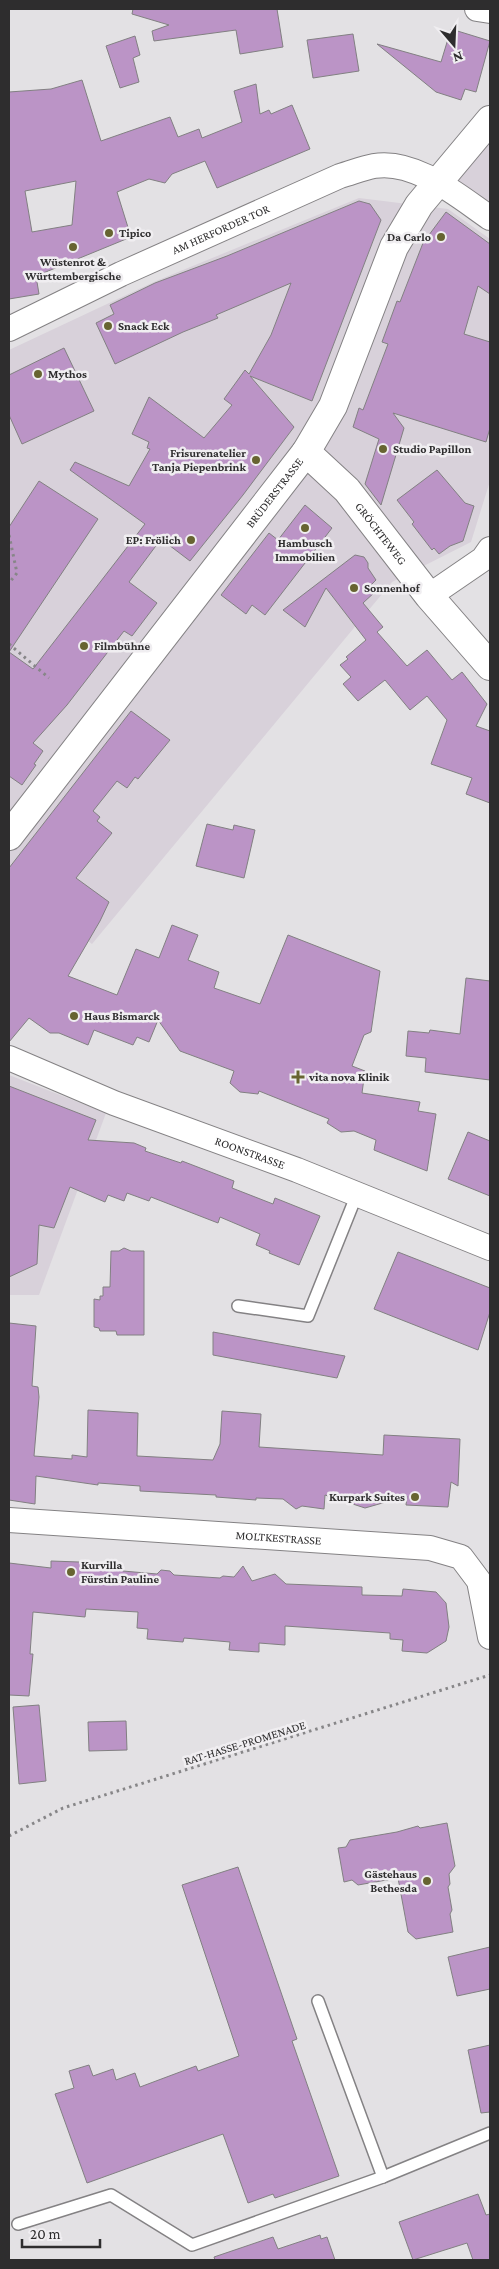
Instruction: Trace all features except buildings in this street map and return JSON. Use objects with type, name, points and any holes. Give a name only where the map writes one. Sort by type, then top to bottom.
[{"type":"main road","name":"BRÜDERSTRASSE","points":[[9,836],[306,452],[333,406],[394,247],[419,205],[490,120]]},
{"type":"main road","name":"GRÖCHTEWEG","points":[[306,452],[347,490],[429,596],[490,666]]},
{"type":"street","points":[[477,9],[490,11]]},
{"type":"street","name":"AM HERFORDER TOR","points":[[9,329],[121,274],[340,176],[375,166],[402,167],[438,182],[490,218]]},
{"type":"street","points":[[429,596],[483,559],[490,549]]},
{"type":"street","name":"ROONSTRASSE","points":[[9,1058],[114,1103],[297,1170],[490,1248]]},
{"type":"street","name":"MOLTKESTRASSE","points":[[9,1520],[430,1548],[460,1557],[479,1581],[490,1637]]},
{"type":"lane","points":[[238,1306],[308,1316],[357,1194]]},
{"type":"lane","points":[[318,2002],[383,2177]]},
{"type":"lane","points":[[18,2224],[111,2195],[192,2245],[383,2177],[490,2133]]},
{"type":"path","points":[[9,535],[17,572],[9,583]]},
{"type":"path","points":[[9,644],[49,678]]},
{"type":"path","name":"RAT-HASSE-PROMENADE","points":[[9,1836],[63,1808],[490,1675]]},
{"type":"shaded area","points":[[490,139],[490,209],[451,184]]},
{"type":"shaded area","points":[[359,198],[448,209],[490,239],[490,481],[471,542],[392,582],[92,944],[9,878],[9,575],[15,573],[9,550],[9,350],[156,281]]},
{"type":"shaded area","points":[[9,1075],[106,1113],[39,1295],[9,1295]]},
{"type":"place","name":"Tipico","points":[[109,233]]},
{"type":"place","name":"Da Carlo","points":[[441,237]]},
{"type":"place","name":"Wüstenrot & Württembergische","points":[[73,247]]},
{"type":"place","name":"Snack Eck","points":[[108,326]]},
{"type":"place","name":"Mythos","points":[[38,374]]},
{"type":"place","name":"Studio Papillon","points":[[383,449]]},
{"type":"place","name":"Frisurenatelier Tanja Piepenbrink","points":[[256,460]]},
{"type":"place","name":"Hambusch Immobilien","points":[[305,528]]},
{"type":"place","name":"EP: Frölich","points":[[191,540]]},
{"type":"place","name":"Sonnenhof","points":[[354,588]]},
{"type":"place","name":"Filmbühne","points":[[84,646]]},
{"type":"place","name":"Haus Bismarck","points":[[74,1016]]},
{"type":"place","name":"vita nova Klinik","points":[[298,1077]]},
{"type":"place","name":"Kurpark Suites","points":[[415,1497]]},
{"type":"place","name":"Kurvilla Fürstin Pauline","points":[[71,1572]]},
{"type":"place","name":"Gästehaus Bethesda","points":[[427,1881]]}]
